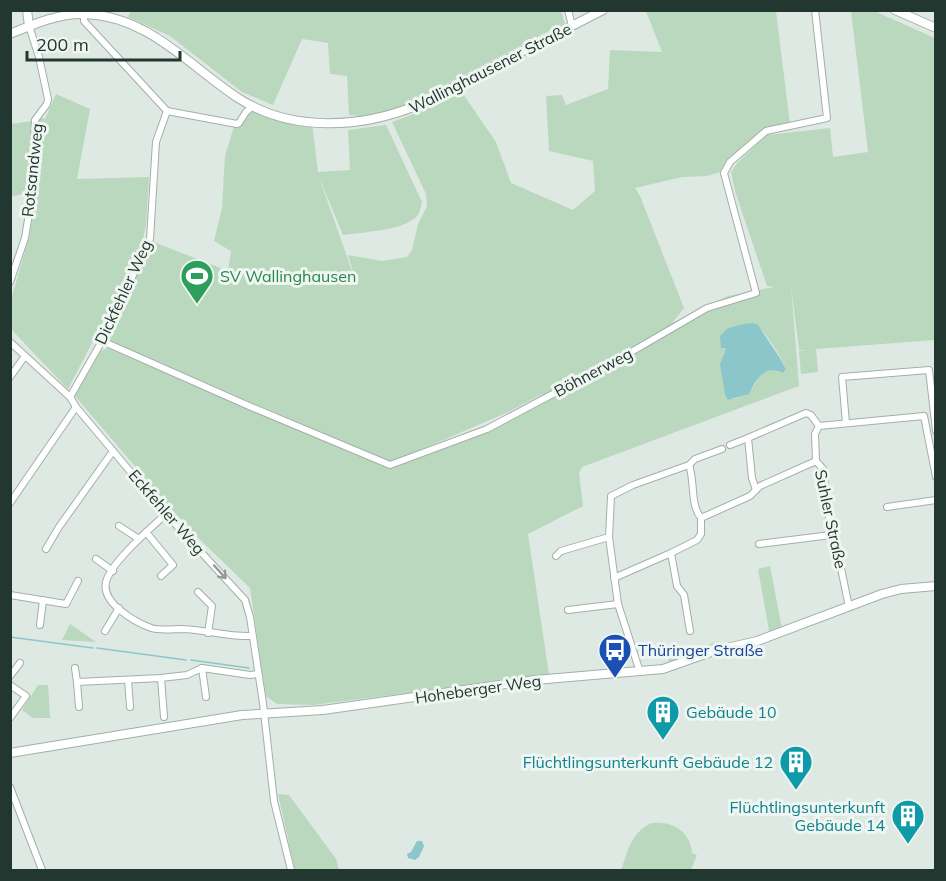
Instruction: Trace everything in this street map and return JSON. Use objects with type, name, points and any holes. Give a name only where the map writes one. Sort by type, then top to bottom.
[{"type":"street","points":[[27,10],[29,26]]},
{"type":"street","points":[[568,10],[572,26]]},
{"type":"street","name":"Wallinghausener Straße","points":[[10,34],[65,13],[119,20],[165,42],[239,99],[253,106],[290,119],[355,123],[387,117],[418,105],[603,10]]},
{"type":"street","name":"Böhnerweg","points":[[102,340],[249,406],[390,465],[487,429],[626,355],[707,308],[756,293],[724,173],[730,162],[766,131],[827,118],[815,10]]},
{"type":"street","points":[[895,10],[936,28]]},
{"type":"street","points":[[84,14],[84,21],[167,111],[237,124],[253,106]]},
{"type":"street","name":"Rotsandweg","points":[[10,282],[25,238],[32,195],[35,120],[48,99],[39,57],[29,26]]},
{"type":"street","name":"Dickfehler Weg","points":[[70,397],[102,340],[150,239],[156,142],[167,111]]},
{"type":"street","name":"Eckfehler Weg","points":[[10,342],[70,397],[113,452],[245,600],[250,616],[264,713],[274,801],[291,870]]},
{"type":"street","points":[[10,377],[25,356]]},
{"type":"street","points":[[846,423],[842,377],[929,369],[932,374],[933,415],[936,432],[927,436]]},
{"type":"street","points":[[10,503],[76,406]]},
{"type":"street","points":[[730,445],[806,413],[811,414],[819,426],[933,415]]},
{"type":"street","points":[[924,416],[936,477]]},
{"type":"street","name":"Suhler Straße","points":[[819,426],[815,434],[816,461],[823,469],[831,535],[836,544],[849,607]]},
{"type":"street","points":[[747,438],[752,478],[756,490]]},
{"type":"street","points":[[639,672],[618,604],[609,537],[611,496],[633,485],[689,465],[695,459],[722,449]]},
{"type":"street","points":[[45,549],[113,452]]},
{"type":"street","points":[[701,518],[750,496],[756,490],[816,461]]},
{"type":"street","points":[[614,578],[697,540],[701,534],[701,518],[696,512],[693,475],[689,465]]},
{"type":"street","points":[[887,507],[936,500]]},
{"type":"street","points":[[166,513],[139,539],[113,571],[105,583],[107,595],[134,619],[153,628],[185,629],[234,637],[252,636]]},
{"type":"street","points":[[119,526],[139,539]]},
{"type":"street","points":[[146,532],[173,565],[161,576]]},
{"type":"street","points":[[759,544],[831,535]]},
{"type":"street","points":[[556,556],[561,551],[609,537]]},
{"type":"street","points":[[671,553],[677,586],[684,595],[690,631]]},
{"type":"street","points":[[96,559],[113,571]]},
{"type":"street","points":[[10,595],[66,604],[78,581]]},
{"type":"street","name":"Hoheberger Weg","points":[[10,753],[264,713],[323,710],[535,680],[663,669],[714,651],[757,641],[901,589],[936,586]]},
{"type":"street","points":[[198,592],[212,606],[208,633]]},
{"type":"street","points":[[40,625],[43,600]]},
{"type":"street","points":[[568,610],[618,604]]},
{"type":"street","points":[[105,632],[119,608]]},
{"type":"street","points":[[10,676],[20,663]]},
{"type":"street","points":[[75,668],[79,707]]},
{"type":"street","points":[[77,682],[161,678],[187,675],[202,668],[250,675],[258,674]]},
{"type":"street","points":[[202,668],[206,697]]},
{"type":"street","points":[[161,678],[164,717]]},
{"type":"street","points":[[128,680],[130,707]]},
{"type":"street","points":[[10,685],[26,696],[10,718]]},
{"type":"street","points":[[10,787],[42,870]]},
{"type":"green space","points":[[131,10],[561,10],[565,25],[558,26],[407,104],[393,110],[364,116],[349,115],[347,76],[330,74],[328,43],[302,39],[273,105],[242,92],[170,36],[128,17]]},
{"type":"green space","points":[[646,11],[776,11],[790,124],[766,129],[727,159],[720,172],[707,176],[682,177],[635,188],[684,308],[672,323],[728,296],[774,287],[767,286],[735,191],[731,172],[737,163],[767,135],[830,128],[833,157],[868,152],[851,11],[874,11],[935,38],[935,340],[816,349],[818,372],[801,374],[799,351],[807,350],[799,350],[791,286],[799,386],[582,467],[579,473],[583,506],[528,534],[549,675],[313,705],[277,704],[266,696],[250,588],[186,526],[75,396],[101,351],[107,348],[389,468],[490,430],[558,392],[541,395],[506,413],[392,462],[374,456],[106,339],[151,241],[228,271],[231,251],[214,241],[222,208],[225,156],[235,123],[243,123],[256,106],[312,122],[318,172],[350,170],[348,130],[386,125],[422,202],[416,218],[389,229],[343,235],[319,177],[357,285],[348,255],[382,261],[407,257],[412,250],[418,224],[427,206],[426,194],[392,122],[419,112],[461,91],[496,142],[511,183],[573,210],[595,191],[593,161],[549,151],[546,96],[562,95],[566,105],[608,89],[610,50],[662,52]],"holes":[[[753,323],[772,344],[786,369],[783,373],[775,370],[764,372],[748,393],[734,399],[725,395],[722,374],[726,351],[722,349],[728,328]]]},
{"type":"green space","points":[[56,94],[90,109],[77,179],[149,177],[146,224],[141,249],[68,389],[11,329],[11,300],[30,234],[36,194],[38,121],[39,117],[45,119]]},
{"type":"green space","points":[[32,121],[29,192],[11,197],[11,124]]},
{"type":"green space","points":[[770,566],[782,629],[770,636],[758,569]]},
{"type":"green space","points":[[70,624],[96,642],[62,640]]},
{"type":"green space","points":[[719,641],[720,645],[669,664],[668,658]]},
{"type":"green space","points":[[38,685],[48,685],[50,718],[33,718],[22,710]]},
{"type":"green space","points":[[278,794],[289,795],[336,859],[339,870],[295,870]]},
{"type":"green space","points":[[652,823],[667,824],[684,833],[691,845],[692,853],[697,855],[691,870],[621,870],[635,837],[639,831]]},
{"type":"water","points":[[744,324],[758,325],[786,369],[783,373],[771,370],[762,374],[749,394],[728,400],[725,395],[720,364],[726,349],[721,348],[720,336],[728,328]]},
{"type":"water","points":[[417,841],[422,841],[424,846],[419,857],[415,860],[408,858],[407,854],[411,852]]},
{"type":"waterway","points":[[10,637],[93,648]]},
{"type":"waterway","points":[[97,648],[186,660]]},
{"type":"waterway","points":[[191,660],[249,668]]},
{"type":"place","name":"SV Wallinghausen","points":[[197,305]]},
{"type":"place","name":"Thüringer Straße","points":[[615,679]]},
{"type":"place","name":"Gebäude 10","points":[[663,741]]},
{"type":"place","name":"Flüchtlingsunterkunft Gebäude 12","points":[[796,791]]},
{"type":"place","name":"Flüchtlingsunterkunft Gebäude 14","points":[[908,845]]}]
